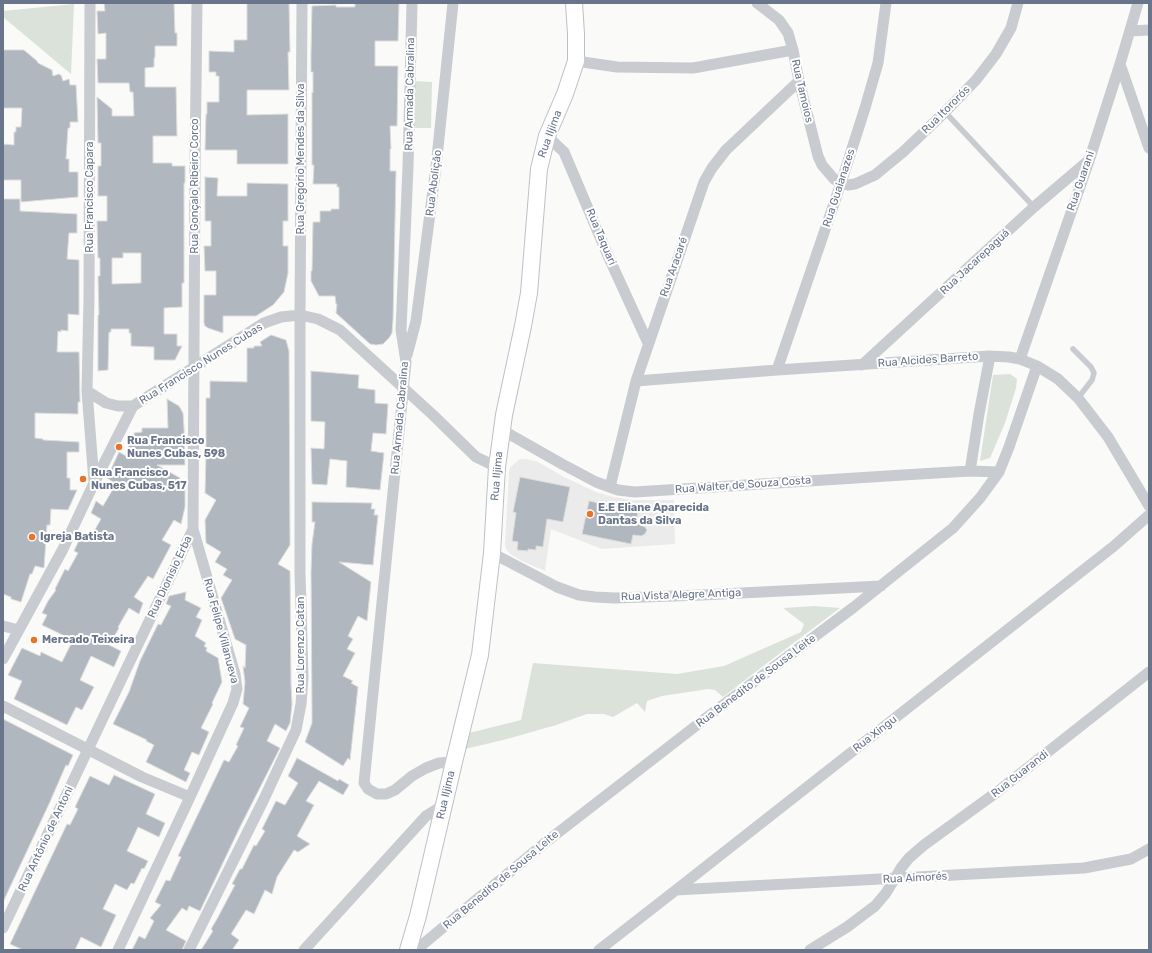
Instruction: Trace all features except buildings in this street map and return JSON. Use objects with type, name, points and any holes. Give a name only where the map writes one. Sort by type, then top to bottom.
[{"type":"main road","name":"Rua Iljima","points":[[408,950],[418,916],[480,655],[492,553],[497,467],[502,430],[529,293],[539,169],[547,136],[565,94],[576,61],[574,3]]},
{"type":"street","name":"Rua Francisco Capara","points":[[90,3],[89,298],[87,391],[94,483]]},
{"type":"street","name":"Rua Gonçalo Ribeiro Corco","points":[[194,368],[197,3]]},
{"type":"street","name":"Rua Gregório Mendes da Silva","points":[[300,315],[302,3]]},
{"type":"street","name":"Rua Armada Cabralina","points":[[412,3],[408,167],[401,330],[406,362],[364,783],[368,790],[377,794],[386,794],[395,790],[412,776],[426,768],[439,763],[454,762]]},
{"type":"street","name":"Rua Abolição","points":[[406,362],[416,321],[440,131],[453,3]]},
{"type":"street","name":"Rua Tamoios","points":[[757,3],[779,20],[788,33],[818,156],[822,165],[834,179],[841,183]]},
{"type":"street","name":"Rua Guaianazes","points":[[777,370],[841,183],[878,63],[886,3]]},
{"type":"street","name":"Rua Itororós","points":[[841,183],[848,185],[856,184],[874,175],[903,152],[945,112],[976,80],[996,54],[1010,28],[1018,3]]},
{"type":"street","name":"Rua Guarani","points":[[1020,358],[1089,161],[1138,3]]},
{"type":"street","points":[[1130,31],[1149,30]]},
{"type":"street","points":[[576,61],[617,66],[693,68],[793,50]]},
{"type":"street","points":[[1120,64],[1149,148]]},
{"type":"street","name":"Rua Aracaré","points":[[610,487],[636,381],[704,182],[712,168],[726,150],[799,81]]},
{"type":"street","name":"Rua Taquari","points":[[547,136],[564,152],[609,258],[648,343]]},
{"type":"street","name":"Rua Jacarepaguá","points":[[862,365],[1034,207],[1089,161]]},
{"type":"street","name":"Rua Francisco Nunes Cubas","points":[[3,659],[63,549],[133,406],[264,323],[281,317],[300,315],[318,319],[340,330],[433,415],[476,457],[497,467]]},
{"type":"street","name":"Rua Lorenzo Catan","points":[[189,950],[293,737],[296,730],[301,704],[303,677],[300,573],[300,315]]},
{"type":"street","points":[[970,471],[990,356]]},
{"type":"street","name":"Rua Alcides Barreto","points":[[636,381],[990,356],[1020,358],[1037,366],[1058,379],[1078,398],[1108,437],[1149,506]]},
{"type":"street","name":"Rua Benedito de Sousa Leite","points":[[416,950],[546,842],[709,716],[848,612],[953,528],[980,498],[999,472],[1037,366]]},
{"type":"street","name":"Rua Dionisio Erba","points":[[88,749],[192,529],[194,368]]},
{"type":"street","points":[[87,391],[106,403],[118,406],[133,406]]},
{"type":"street","name":"Rua Walter de Souza Costa","points":[[502,430],[596,482],[618,490],[635,492],[970,471],[999,472]]},
{"type":"street","name":"Rua Xingu","points":[[599,950],[1114,546],[1149,515]]},
{"type":"street","name":"Rua Felipe Villanueva","points":[[118,950],[233,704],[237,689],[236,674],[192,529]]},
{"type":"street","name":"Rua Vista Alegre Antiga","points":[[492,553],[557,587],[579,595],[595,598],[881,586]]},
{"type":"street","points":[[3,626],[19,630]]},
{"type":"street","name":"Rua Guarandi","points":[[810,950],[847,927],[875,906],[886,893],[909,858],[924,845],[997,792],[1149,672]]},
{"type":"street","points":[[3,706],[142,777],[190,797]]},
{"type":"street","name":"Rua Antônio de Antoni","points":[[3,928],[88,749]]},
{"type":"street","points":[[304,950],[426,816],[444,805]]},
{"type":"street","name":"Rua Aimorés","points":[[676,890],[1084,868],[1131,859],[1149,849]]},
{"type":"lane","points":[[945,112],[1034,207]]},
{"type":"lane","points":[[1072,349],[1091,367],[1094,373],[1092,380],[1078,398]]},
{"type":"shaded area","points":[[74,4],[71,74],[3,17],[3,11]]},
{"type":"shaded area","points":[[414,81],[432,82],[431,128],[412,128]]},
{"type":"shaded area","points":[[1010,374],[1017,379],[1016,388],[1005,423],[990,458],[980,461],[993,375]]},
{"type":"shaded area","name":"E.E Eliane Aparecida Dantas da Silva","points":[[520,459],[538,462],[564,477],[596,492],[613,497],[632,500],[674,500],[675,544],[602,549],[551,529],[545,571],[524,562],[510,554],[506,549],[505,544],[509,472],[510,468]]},
{"type":"shaded area","points":[[815,606],[840,608],[723,697],[715,690],[708,689],[662,696],[647,701],[645,712],[637,703],[613,717],[604,714],[587,714],[556,725],[465,749],[469,733],[521,720],[533,663],[677,674],[724,666],[801,632],[804,624],[783,608]]},
{"type":"place","name":"Rua Francisco Nunes Cubas, 598","points":[[119,447]]},
{"type":"place","name":"Rua Francisco Nunes Cubas, 517","points":[[83,479]]},
{"type":"place","name":"E.E Eliane Aparecida Dantas da Silva","points":[[590,514]]},
{"type":"place","name":"Igreja Batista","points":[[32,537]]},
{"type":"place","name":"Mercado Teixeira","points":[[34,640]]}]
